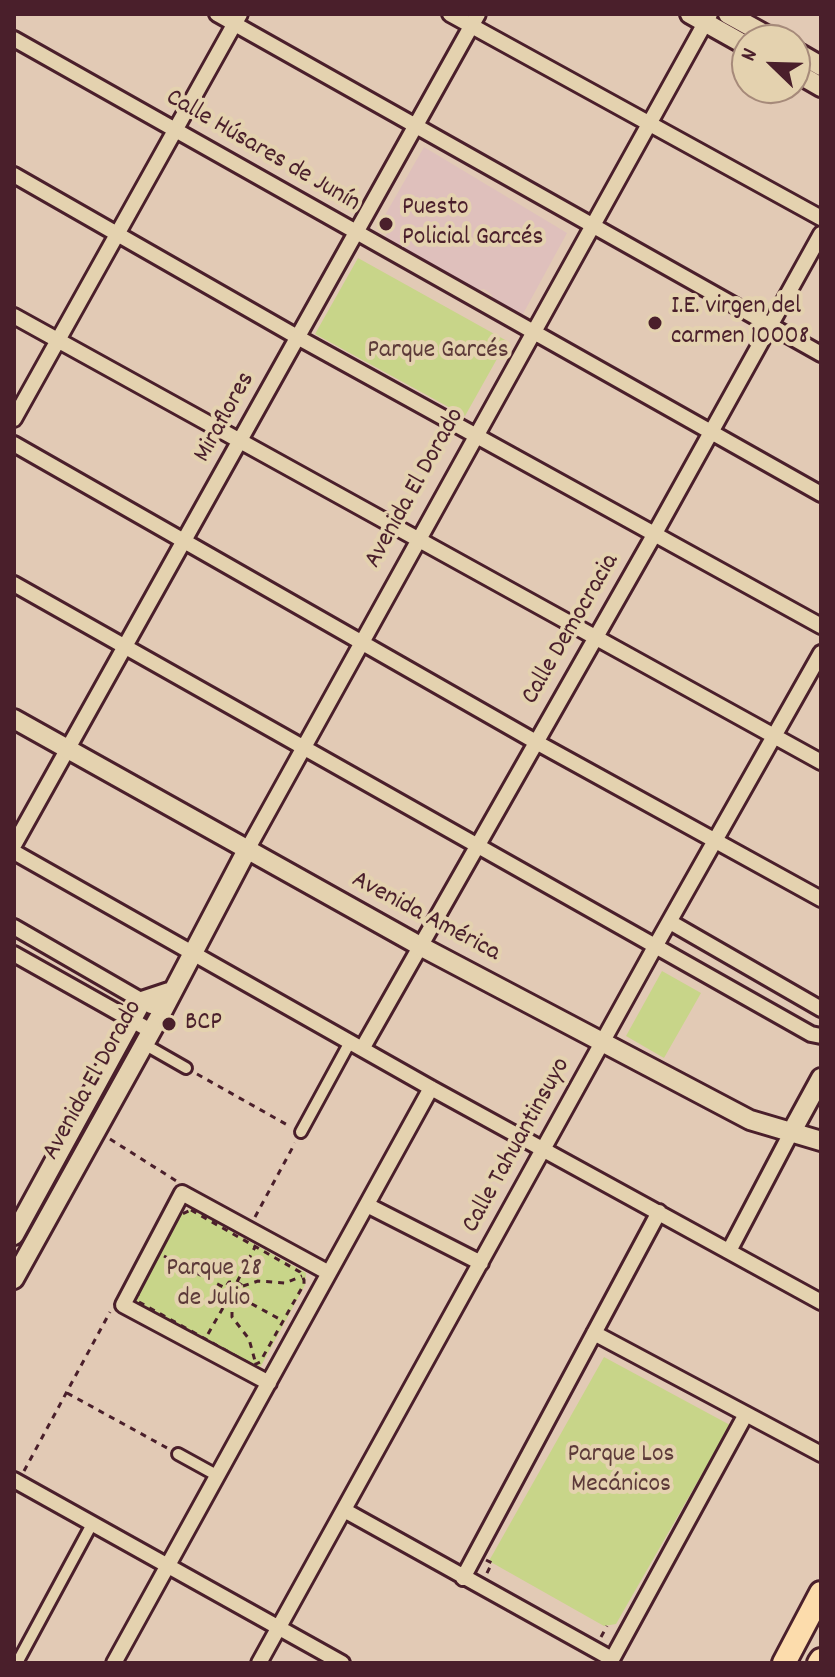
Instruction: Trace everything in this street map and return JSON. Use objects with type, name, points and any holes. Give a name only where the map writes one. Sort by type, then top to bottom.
[{"type":"main road","points":[[784,1663],[821,1593]]},
{"type":"street","points":[[217,14],[237,19],[592,226],[821,354]]},
{"type":"street","points":[[450,14],[474,20],[649,123],[821,218]]},
{"type":"street","points":[[728,14],[746,24]]},
{"type":"street","points":[[702,17],[731,36]]},
{"type":"street","name":"Avenida El Dorado","points":[[14,1279],[474,435],[649,123],[702,17]]},
{"type":"street","points":[[14,419],[237,19]]},
{"type":"street","name":"Miraflores","points":[[14,845],[474,20]]},
{"type":"street","name":"Calle Húsares de Junín","points":[[14,39],[821,494]]},
{"type":"street","points":[[14,175],[299,338],[821,626]]},
{"type":"street","name":"Calle Democracia","points":[[356,1045],[420,946],[821,234]]},
{"type":"street","points":[[14,316],[821,762]]},
{"type":"street","points":[[14,444],[536,742],[821,899]]},
{"type":"street","points":[[14,584],[811,1034],[821,1036]]},
{"type":"street","name":"Calle Tahuantinsuyo","points":[[259,1663],[821,653]]},
{"type":"street","name":"Avenida América","points":[[14,719],[420,946],[750,1120],[821,1141]]},
{"type":"street","points":[[14,852],[431,1088],[821,1302]]},
{"type":"street","points":[[670,922],[821,1009]]},
{"type":"street","points":[[14,927],[162,1012]]},
{"type":"street","points":[[14,954],[131,1019],[147,1037],[186,1068]]},
{"type":"street","name":"Avenida El Dorado","points":[[14,1235],[142,1001],[172,991]]},
{"type":"street","points":[[301,1132],[356,1045]]},
{"type":"street","points":[[114,1663],[431,1088]]},
{"type":"street","points":[[729,1251],[791,1133],[818,1090]]},
{"type":"street","points":[[269,1383],[123,1305],[182,1193],[255,1237],[329,1273]]},
{"type":"street","points":[[367,1205],[481,1263]]},
{"type":"street","points":[[463,1578],[659,1212]]},
{"type":"street","points":[[594,1333],[821,1454]]},
{"type":"street","points":[[344,1510],[611,1661],[746,1414]]},
{"type":"street","points":[[178,1454],[218,1476]]},
{"type":"street","points":[[16,1481],[342,1663]]},
{"type":"street","points":[[17,1663],[92,1524]]},
{"type":"path","points":[[186,1068],[301,1132],[237,1282]]},
{"type":"path","points":[[96,1131],[177,1179],[182,1193]]},
{"type":"path","points":[[191,1210],[255,1237],[300,1272],[304,1284],[260,1362],[252,1365],[139,1302],[137,1291],[178,1216],[191,1210]]},
{"type":"path","points":[[158,1253],[225,1288],[232,1317],[249,1339],[256,1364]]},
{"type":"path","points":[[243,1286],[258,1281],[285,1283],[302,1276]]},
{"type":"path","points":[[225,1288],[229,1282],[243,1286]]},
{"type":"path","points":[[241,1298],[243,1286]]},
{"type":"path","points":[[205,1340],[230,1300],[241,1298],[283,1321]]},
{"type":"path","points":[[16,1481],[113,1307],[123,1305]]},
{"type":"path","points":[[67,1393],[178,1454]]},
{"type":"shaded area","points":[[424,147],[567,233],[523,314],[495,301],[484,289],[478,290],[385,237],[395,220],[385,215]]},
{"type":"green space","name":"Parque Garcés","points":[[358,258],[507,341],[465,416],[315,334]]},
{"type":"green space","points":[[662,971],[701,993],[664,1058],[626,1036]]},
{"type":"green space","name":"Parque 28 de Julio","points":[[191,1209],[306,1273],[305,1285],[261,1366],[253,1368],[137,1303],[135,1290],[176,1215]]},
{"type":"green space","name":"Parque Los Mecánicos","points":[[604,1357],[730,1425],[616,1624],[604,1626],[489,1561]]},
{"type":"place","name":"Puesto Policial Garcés","points":[[386,224]]},
{"type":"place","name":"I.E. virgen del carmen 10008","points":[[655,323]]},
{"type":"place","name":"BCP","points":[[169,1024]]}]
